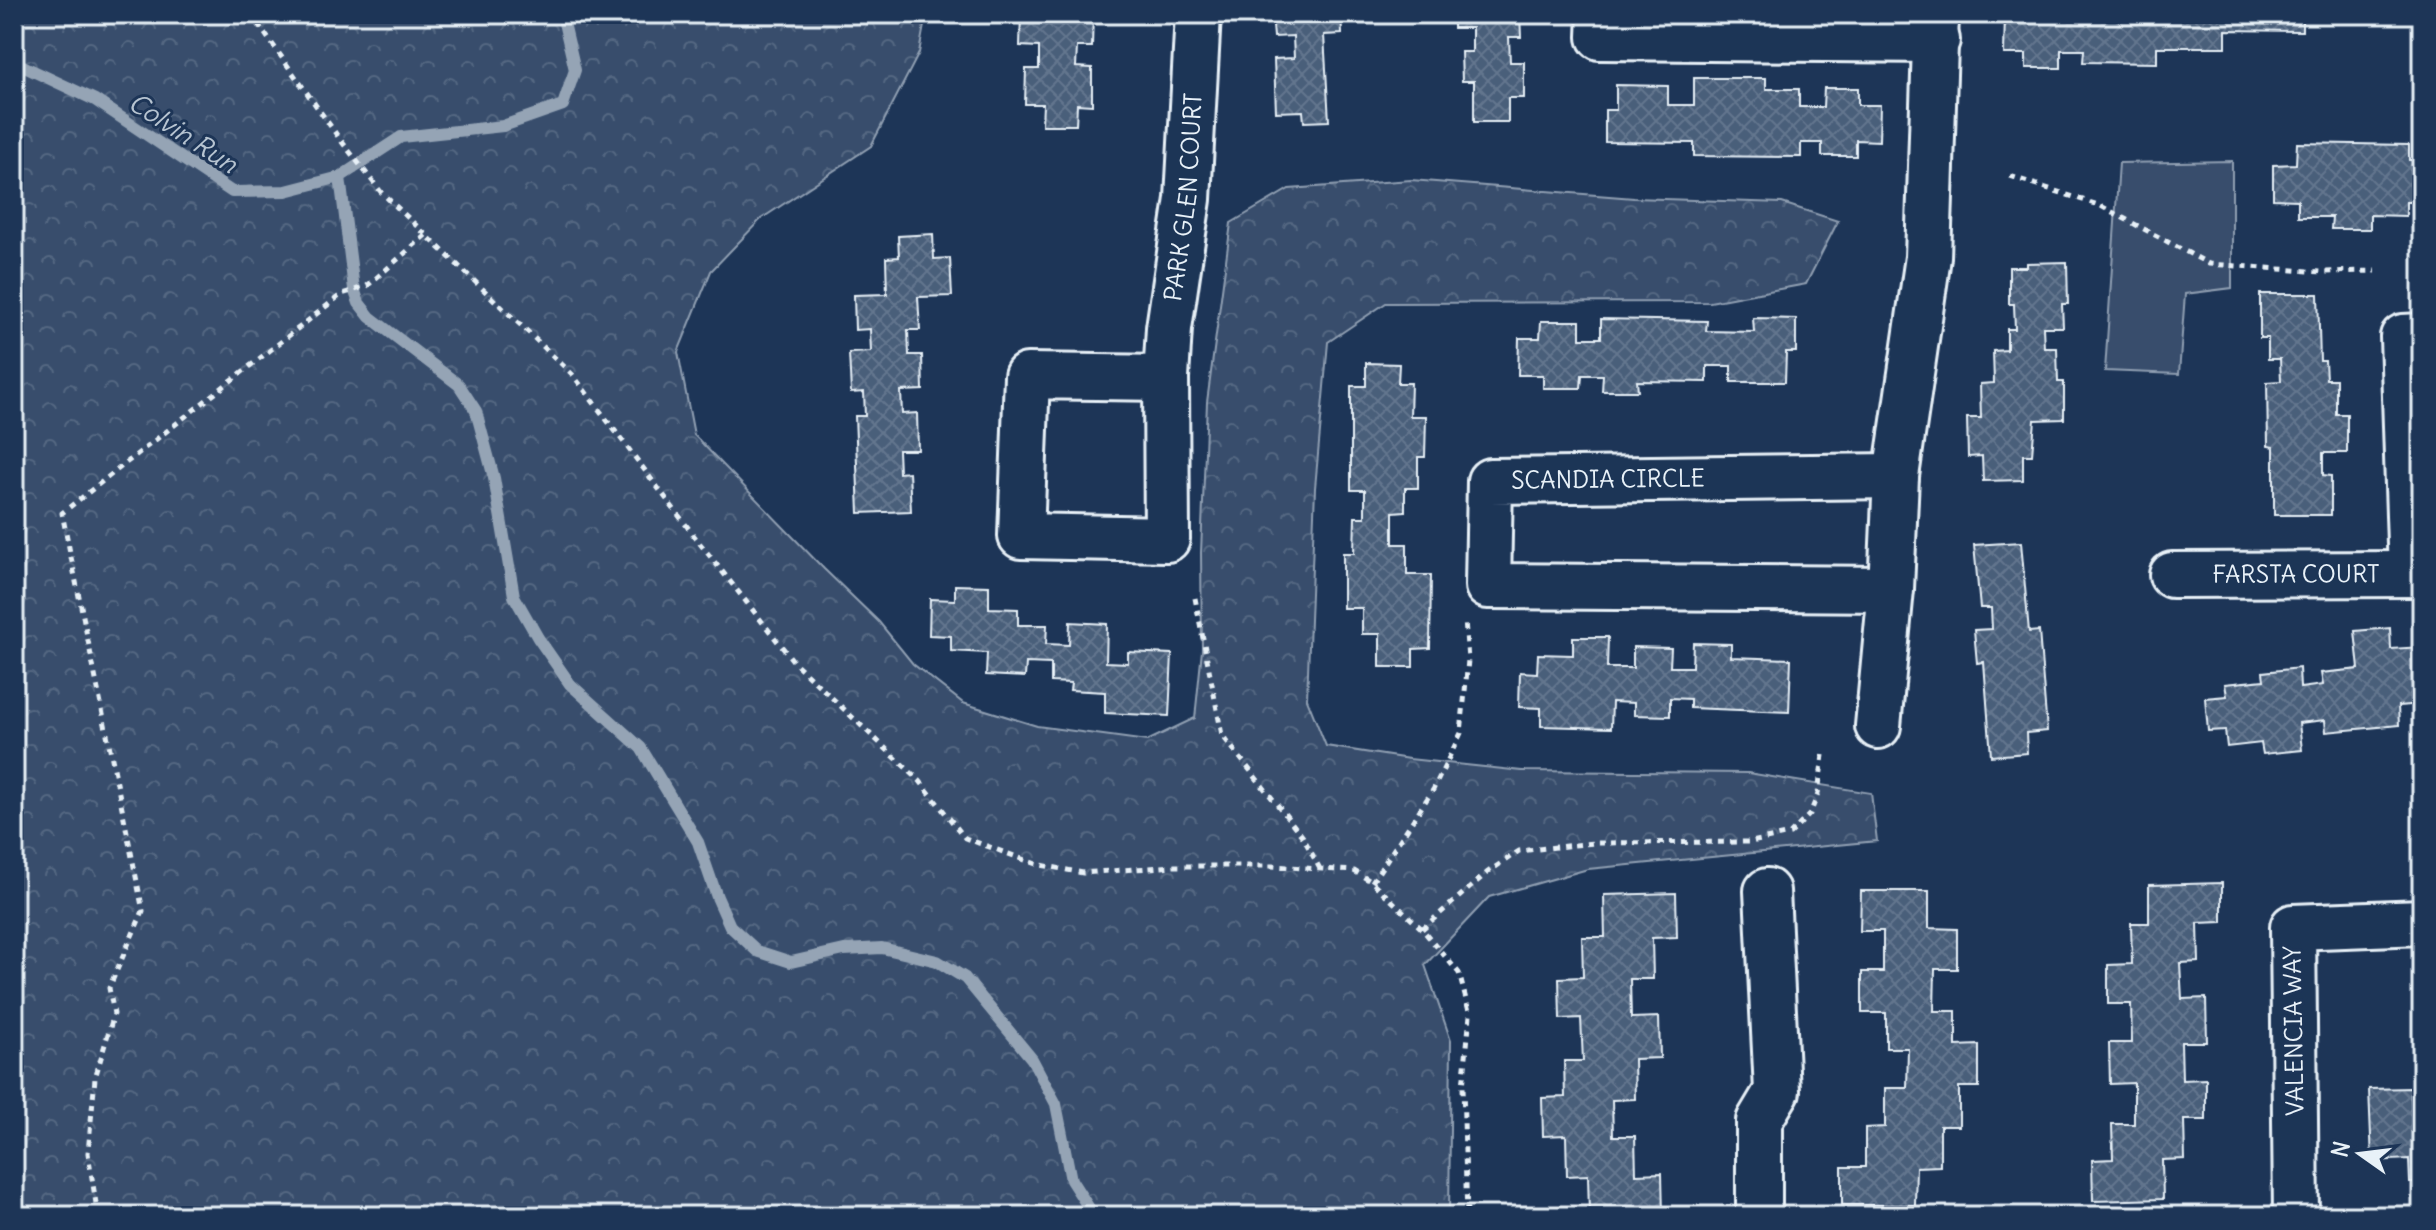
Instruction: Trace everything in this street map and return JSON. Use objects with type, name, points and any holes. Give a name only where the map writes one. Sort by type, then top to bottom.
[{"type":"street","name":"PARK GLEN COURT","points":[[1166,378],[1027,376],[1021,536],[1167,539],[1166,378],[1169,328],[1188,199],[1198,14]]},
{"type":"street","points":[[1601,14],[1600,37],[1937,27],[1928,257],[1896,476],[1891,589],[1878,726]]},
{"type":"street","points":[[2417,574],[2403,337],[2422,336]]},
{"type":"street","name":"SCANDIA CIRCLE","points":[[1891,589],[1488,586],[1490,481],[1896,476]]},
{"type":"street","name":"FARSTA COURT","points":[[2172,575],[2417,574]]},
{"type":"street","points":[[1759,1216],[1759,1121],[1777,1091],[1767,891]]},
{"type":"street","name":"VALENCIA WAY","points":[[2296,1216],[2293,927],[2422,922]]},
{"type":"path","points":[[251,14],[381,192],[573,375],[794,662],[920,781],[965,838],[1036,864],[1083,873],[1175,866],[1272,866],[1354,871],[1372,882],[1422,929],[1459,973],[1470,1015],[1463,1087],[1467,1216]]},
{"type":"path","points":[[2010,176],[2101,206],[2209,264],[2322,272],[2376,271]]},
{"type":"path","points":[[98,1216],[88,1153],[95,1078],[114,1014],[109,988],[143,911],[62,513],[342,294],[367,286],[427,234]]},
{"type":"path","points":[[1195,598],[1222,735],[1303,837],[1320,869]]},
{"type":"path","points":[[1372,882],[1433,790],[1461,733],[1468,660],[1465,608]]},
{"type":"path","points":[[1422,929],[1488,872],[1519,851],[1594,843],[1751,842],[1790,834],[1810,814],[1818,794],[1823,755]]},
{"type":"green space","points":[[14,14],[926,14],[919,53],[871,146],[761,219],[711,271],[678,352],[694,435],[879,622],[913,664],[963,703],[1037,726],[1147,741],[1195,718],[1202,650],[1201,553],[1207,402],[1231,223],[1289,189],[1411,180],[1634,198],[1782,203],[1838,221],[1806,284],[1710,302],[1386,303],[1328,342],[1315,488],[1307,699],[1326,746],[1522,771],[1748,773],[1871,793],[1877,841],[1588,869],[1489,897],[1425,965],[1451,1041],[1449,1216],[14,1216]]},
{"type":"green space","points":[[2232,161],[2232,288],[2185,294],[2179,374],[2105,371],[2119,163]]},
{"type":"building","points":[[1021,14],[1093,14],[1092,47],[1077,47],[1076,67],[1092,68],[1092,105],[1077,104],[1076,125],[1042,125],[1043,104],[1025,104],[1026,69],[1039,69],[1039,47],[1020,46]]},
{"type":"building","points":[[1272,14],[1341,14],[1342,34],[1324,35],[1329,121],[1304,122],[1303,111],[1276,112],[1274,59],[1294,58],[1293,36],[1274,37]]},
{"type":"building","points":[[1453,14],[1520,14],[1521,37],[1509,37],[1510,62],[1524,62],[1524,98],[1508,98],[1508,122],[1474,122],[1474,81],[1462,81],[1461,52],[1472,52],[1472,28],[1453,28]]},
{"type":"building","points":[[2302,14],[2302,31],[2226,30],[2226,47],[2157,47],[2157,63],[2083,62],[2084,50],[2061,50],[2061,68],[2026,68],[2026,54],[2004,54],[2005,15]]},
{"type":"building","points":[[1694,78],[1766,78],[1766,89],[1799,89],[1799,107],[1823,107],[1824,88],[1858,88],[1858,105],[1880,105],[1879,141],[1856,140],[1856,156],[1822,156],[1822,143],[1801,143],[1801,157],[1694,156],[1694,143],[1605,142],[1605,110],[1616,110],[1616,85],[1668,86],[1668,105],[1694,105]]},
{"type":"building","points":[[2297,143],[2409,145],[2409,160],[2422,160],[2422,202],[2406,202],[2406,216],[2370,215],[2370,229],[2331,229],[2332,217],[2298,217],[2298,200],[2273,199],[2273,165],[2296,164]]},
{"type":"building","points":[[933,234],[934,259],[950,258],[952,296],[918,297],[920,330],[908,330],[909,355],[922,355],[923,390],[901,391],[902,414],[917,413],[918,450],[898,450],[899,473],[909,472],[911,511],[859,513],[855,416],[865,416],[864,392],[851,393],[849,353],[871,352],[870,329],[855,330],[854,295],[887,294],[886,258],[899,257],[898,236]]},
{"type":"building","points":[[2067,262],[2068,304],[2062,304],[2063,327],[2043,327],[2044,348],[2057,348],[2058,382],[2064,382],[2064,419],[2035,420],[2032,455],[2023,455],[2023,480],[1983,481],[1982,456],[1968,457],[1967,418],[1981,418],[1980,384],[1994,383],[1993,351],[2007,350],[2007,329],[2015,329],[2014,304],[2009,304],[2009,267],[2026,267],[2026,263]]},
{"type":"building","points":[[2260,294],[2318,294],[2320,361],[2325,361],[2326,379],[2336,379],[2336,414],[2347,414],[2347,453],[2323,453],[2323,475],[2331,476],[2331,515],[2274,515],[2274,447],[2268,446],[2267,382],[2281,381],[2280,359],[2268,359],[2268,338],[2260,338]]},
{"type":"building","points":[[1753,318],[1796,319],[1796,352],[1786,352],[1785,382],[1731,382],[1731,366],[1707,366],[1707,382],[1637,381],[1638,391],[1602,391],[1603,375],[1582,375],[1581,388],[1543,388],[1543,375],[1518,375],[1519,338],[1540,338],[1541,321],[1580,321],[1580,338],[1601,338],[1601,319],[1707,321],[1706,331],[1754,332]]},
{"type":"building","points":[[1366,363],[1399,364],[1398,383],[1411,383],[1410,416],[1426,416],[1425,457],[1418,457],[1418,488],[1405,488],[1405,511],[1393,512],[1393,544],[1407,544],[1407,575],[1431,575],[1430,648],[1413,649],[1413,667],[1380,667],[1380,634],[1362,634],[1362,608],[1343,608],[1343,553],[1354,553],[1355,517],[1365,517],[1365,490],[1351,490],[1351,386],[1366,386]]},
{"type":"building","points":[[2021,542],[2029,632],[2039,631],[2047,731],[2026,733],[2027,753],[1991,756],[1984,662],[1977,663],[1974,630],[1992,629],[1991,608],[1980,608],[1974,545]]},
{"type":"building","points":[[955,585],[989,586],[989,608],[1018,609],[1018,625],[1047,625],[1046,644],[1069,645],[1070,622],[1107,624],[1106,662],[1128,663],[1128,652],[1172,654],[1169,716],[1105,713],[1105,692],[1070,690],[1071,683],[1051,682],[1051,664],[1026,663],[1025,677],[986,675],[987,653],[951,651],[951,636],[929,635],[930,599],[955,600]]},
{"type":"building","points":[[2390,628],[2391,649],[2422,647],[2422,704],[2398,706],[2399,725],[2326,732],[2325,720],[2299,723],[2302,750],[2263,754],[2261,743],[2227,747],[2225,730],[2208,731],[2205,698],[2227,696],[2225,684],[2264,680],[2263,672],[2299,668],[2300,688],[2323,685],[2321,673],[2359,669],[2355,631]]},
{"type":"building","points":[[1573,637],[1608,637],[1607,668],[1633,668],[1633,647],[1671,648],[1670,667],[1692,667],[1693,643],[1731,644],[1731,657],[1791,659],[1789,712],[1690,708],[1690,699],[1670,698],[1670,716],[1634,715],[1634,703],[1612,702],[1611,728],[1541,726],[1541,708],[1519,707],[1520,672],[1537,673],[1538,654],[1573,655]]},
{"type":"building","points":[[2222,883],[2222,922],[2198,923],[2199,962],[2180,963],[2182,999],[2206,998],[2207,1042],[2181,1042],[2182,1080],[2206,1079],[2206,1120],[2184,1120],[2185,1159],[2162,1160],[2163,1199],[2093,1201],[2092,1160],[2113,1159],[2112,1124],[2134,1124],[2134,1083],[2110,1084],[2109,1043],[2132,1043],[2131,1004],[2108,1004],[2108,965],[2132,964],[2131,923],[2149,923],[2149,885]]},
{"type":"building","points":[[1861,891],[1929,891],[1929,928],[1957,929],[1957,969],[1935,969],[1934,1011],[1956,1011],[1956,1046],[1979,1045],[1979,1087],[1959,1087],[1959,1126],[1940,1126],[1940,1166],[1916,1167],[1915,1205],[1842,1205],[1842,1167],[1865,1167],[1865,1128],[1885,1127],[1885,1088],[1907,1088],[1908,1048],[1886,1048],[1886,1013],[1862,1013],[1862,972],[1883,972],[1883,931],[1860,931]]},
{"type":"building","points":[[1676,893],[1677,937],[1652,938],[1653,979],[1630,979],[1631,1018],[1659,1017],[1660,1058],[1634,1059],[1635,1099],[1612,1100],[1613,1136],[1635,1136],[1636,1174],[1662,1173],[1663,1216],[1565,1216],[1589,1214],[1588,1175],[1567,1176],[1566,1135],[1543,1136],[1542,1098],[1565,1097],[1564,1061],[1583,1061],[1581,1018],[1560,1019],[1559,978],[1583,977],[1582,937],[1605,937],[1604,895]]},
{"type":"building","points":[[2411,1088],[2412,1112],[2422,1112],[2422,1183],[2410,1183],[2409,1159],[2372,1161],[2369,1089]]},
{"type":"waterway","name":"Colvin Run","points":[[14,62],[95,100],[232,192],[286,191],[340,177],[401,137],[503,126],[563,105],[575,70],[562,14]]},
{"type":"waterway","points":[[340,177],[354,289],[359,303],[370,317],[459,385],[476,411],[494,478],[514,596],[570,684],[641,748],[698,842],[730,926],[757,951],[791,962],[844,950],[882,948],[937,961],[965,978],[1032,1059],[1056,1104],[1071,1180],[1094,1216]]}]
